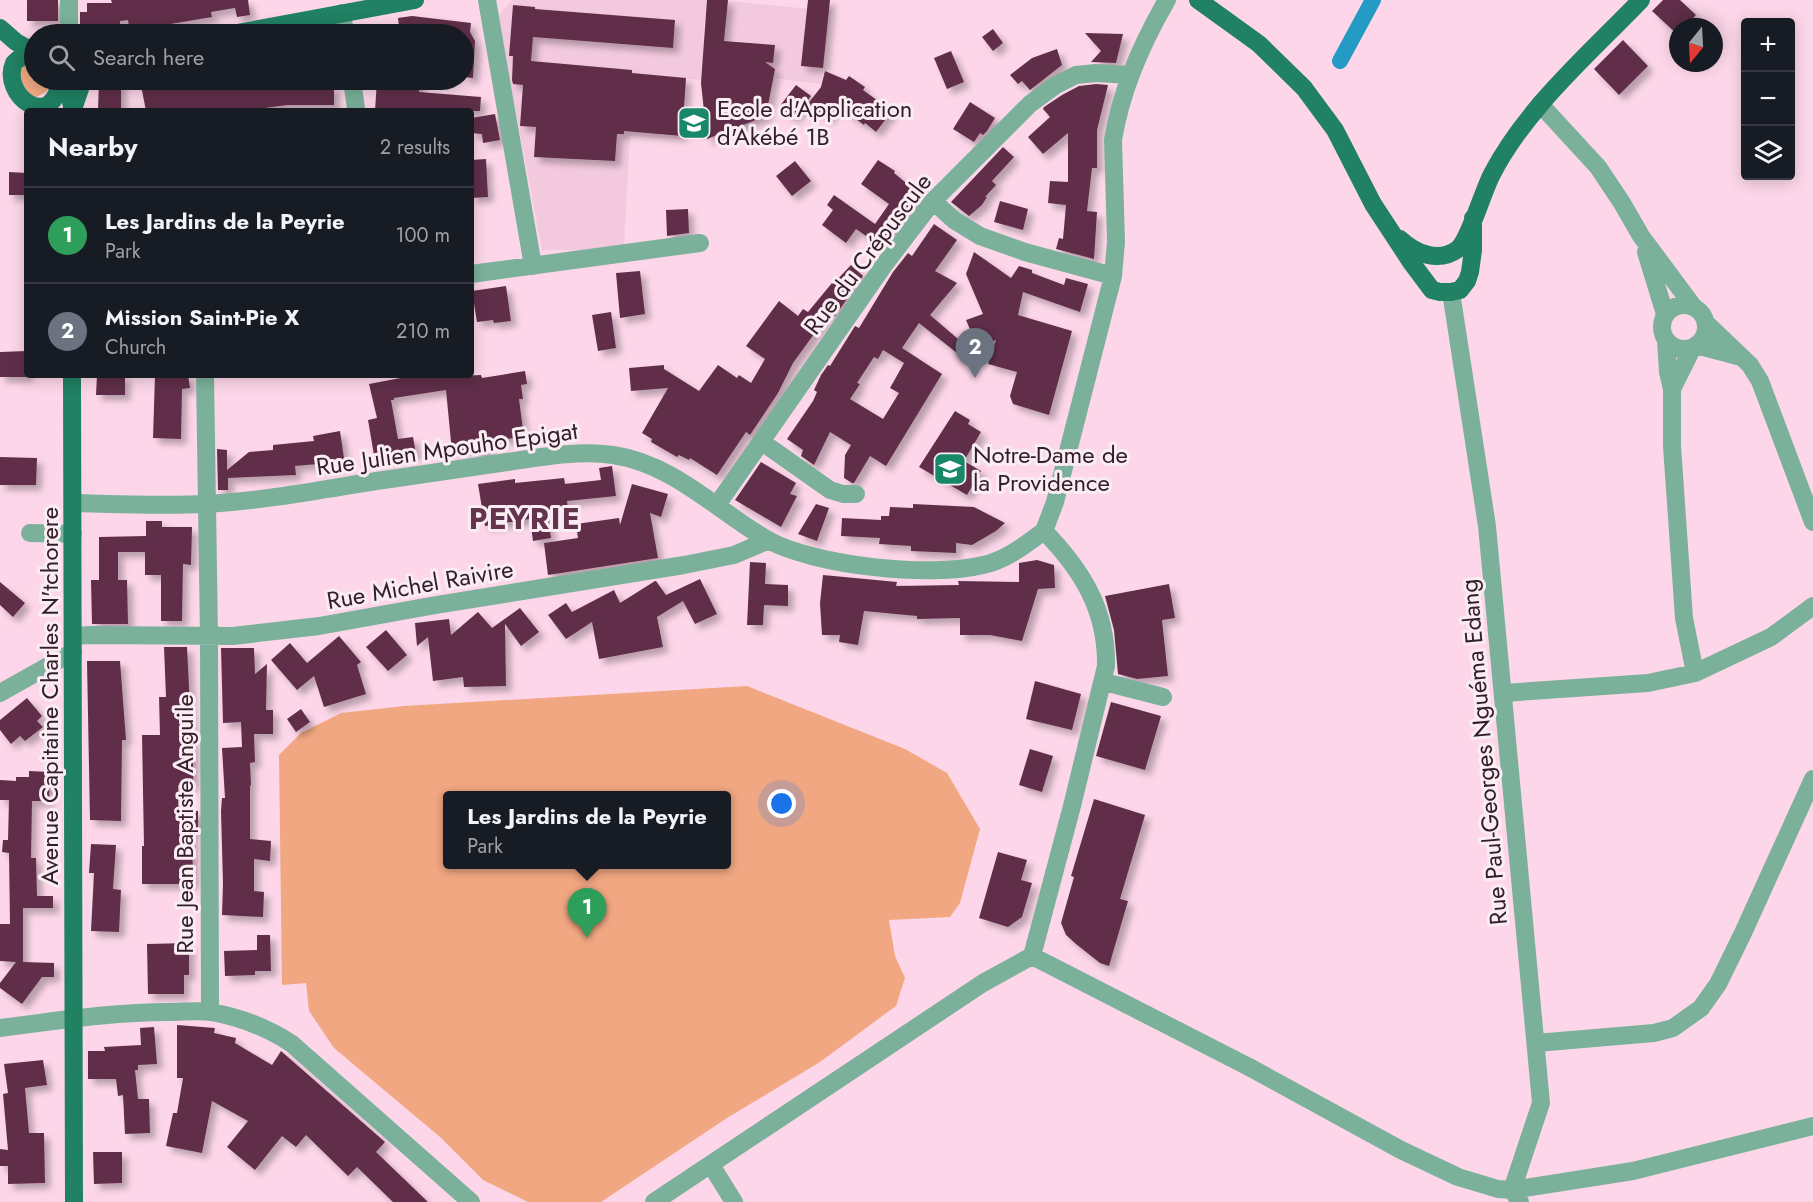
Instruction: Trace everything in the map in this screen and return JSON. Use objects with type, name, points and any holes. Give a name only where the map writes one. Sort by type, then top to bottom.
[{"type":"main road","points":[[284,24],[342,13],[362,4],[416,0]]},
{"type":"main road","points":[[1198,0],[1259,44],[1304,88],[1335,130],[1388,228],[1432,290],[1440,292],[1460,290],[1470,272],[1473,218]]},
{"type":"main road","points":[[1388,228],[1406,244],[1435,257],[1446,255],[1462,244],[1492,174],[1540,104],[1641,0]]},
{"type":"main road","points":[[0,28],[24,46]]},
{"type":"main road","points":[[0,47],[24,51]]},
{"type":"main road","points":[[24,56],[11,66],[3,80],[24,108],[47,103],[61,90]]},
{"type":"main road","points":[[69,90],[72,108]]},
{"type":"main road","name":"Avenue Capitaine Charles N'tchorere","points":[[72,378],[74,1202]]},
{"type":"street","points":[[69,0],[69,24]]},
{"type":"street","points":[[487,0],[541,264]]},
{"type":"street","points":[[654,1202],[983,983],[1032,956],[1104,682],[1107,647],[1096,605],[1084,578],[1066,553],[1044,531],[1054,502],[1113,276],[1116,242],[1113,140],[1115,125],[1130,75],[1167,0]]},
{"type":"street","points":[[342,13],[344,24]]},
{"type":"street","name":"Rue du Crépuscule","points":[[717,505],[884,265],[933,201],[1030,104],[1056,85],[1076,75],[1096,73],[1130,75]]},
{"type":"street","points":[[353,90],[356,108]]},
{"type":"street","points":[[1540,104],[1598,167],[1641,237],[1693,306],[1699,310],[1706,323],[1750,365],[1760,381],[1813,522]]},
{"type":"street","points":[[933,201],[954,220],[980,236],[1025,252],[1113,276]]},
{"type":"street","points":[[1641,237],[1665,314],[1661,327],[1666,340],[1668,372],[1672,389],[1672,446],[1684,618],[1695,673]]},
{"type":"street","points":[[474,274],[700,243]]},
{"type":"street","name":"Rue Paul-Georges Nguéma Edang","points":[[1451,292],[1487,526],[1536,1043],[1540,1103],[1516,1196]]},
{"type":"street","points":[[1665,314],[1678,305],[1693,306]]},
{"type":"street","points":[[1672,389],[1694,346],[1704,336],[1706,323]]},
{"type":"street","points":[[1666,340],[1679,348],[1694,346],[1741,357]]},
{"type":"street","name":"Rue Jean Baptiste Anguile","points":[[205,378],[205,504],[209,636],[210,1012]]},
{"type":"street","points":[[762,442],[830,490],[843,494],[855,494]]},
{"type":"street","name":"Rue Julien Mpouho Epigat","points":[[73,503],[205,504],[280,496],[535,458],[588,454],[614,455],[640,462],[689,486],[769,540],[816,558],[839,562],[943,570],[984,565],[1006,557],[1044,531]]},
{"type":"street","points":[[30,533],[73,534]]},
{"type":"street","name":"Rue Michel Raivire","points":[[73,644],[90,635],[233,636],[319,627],[734,555],[769,540]]},
{"type":"street","points":[[1503,693],[1648,683],[1695,673],[1771,636],[1813,606]]},
{"type":"street","points":[[0,693],[73,644]]},
{"type":"street","points":[[1104,682],[1163,697]]},
{"type":"street","points":[[1536,1043],[1654,1033],[1673,1028],[1701,1008],[1718,984],[1743,933],[1813,779]]},
{"type":"street","points":[[1032,956],[1249,1067],[1401,1150],[1458,1177],[1516,1196],[1633,1171],[1813,1126]]},
{"type":"street","points":[[0,1028],[145,1012],[210,1012],[258,1026],[276,1033],[291,1044],[471,1202]]},
{"type":"street","points":[[711,1164],[734,1202]]},
{"type":"shaded area","name":"Ecole d'Application d'Akébé 1B","points":[[512,0],[717,0],[831,11],[833,0],[821,84],[774,78],[773,86],[765,86],[762,119],[706,141],[630,136],[624,246],[582,250],[542,250],[498,17]],"holes":[[[535,7],[531,58],[510,56]],[[706,11],[726,13],[724,40],[703,37]],[[675,20],[673,48],[535,37]],[[827,24],[823,68],[801,66]],[[704,39],[749,42],[747,66]],[[751,43],[774,45],[749,60]],[[513,60],[530,85],[512,84]],[[637,74],[764,86],[761,118],[707,139],[704,113],[634,106]],[[522,103],[550,106],[548,128],[520,126]],[[626,112],[624,134],[550,128]],[[663,113],[683,114],[682,136],[661,135]],[[535,141],[568,142],[568,158],[534,157]],[[581,144],[616,146],[615,161],[580,160]]]},
{"type":"shaded area","points":[[24,66],[24,86],[17,75]]},
{"type":"shaded area","points":[[27,90],[47,90],[37,97],[31,97]]},
{"type":"shaded area","points":[[747,686],[905,749],[947,773],[980,829],[960,903],[950,917],[889,920],[895,956],[905,978],[896,1006],[820,1062],[727,1118],[601,1202],[528,1202],[483,1180],[440,1137],[334,1048],[309,1011],[306,983],[282,985],[279,755],[301,733],[341,713],[404,706]]},
{"type":"building","points":[[27,0],[58,0],[58,21],[27,21]]},
{"type":"building","points":[[111,0],[248,0],[250,15],[237,17],[235,8],[211,12],[212,17],[171,24],[129,24],[128,20],[120,21],[120,24],[80,24],[80,12],[87,12],[87,3],[112,3]]},
{"type":"building","points":[[707,0],[728,0],[724,41],[775,45],[773,63],[765,62],[775,69],[766,116],[707,139],[701,83]]},
{"type":"building","points":[[808,0],[830,0],[823,68],[801,66]]},
{"type":"building","points":[[1663,0],[1680,0],[1696,15],[1693,18],[1669,18],[1669,27],[1652,11]]},
{"type":"building","points":[[513,5],[535,7],[535,9],[675,20],[673,48],[533,37],[531,61],[632,70],[632,73],[686,78],[682,136],[624,131],[624,134],[617,134],[615,161],[534,157],[536,127],[520,126],[523,85],[513,84],[512,80],[513,56],[509,56]]},
{"type":"building","points":[[412,16],[471,23],[399,24],[398,18]]},
{"type":"building","points":[[993,29],[1003,43],[993,51],[982,37]]},
{"type":"building","points":[[1085,33],[1123,34],[1116,63],[1091,62],[1101,51]]},
{"type":"building","points":[[1623,40],[1648,66],[1619,95],[1594,69]]},
{"type":"building","points":[[1057,49],[1062,65],[1030,90],[1022,81],[1018,84],[1010,75],[1032,58]]},
{"type":"building","points":[[951,51],[964,82],[947,89],[934,58]]},
{"type":"building","points":[[825,71],[846,80],[849,76],[865,87],[863,90],[892,111],[876,132],[837,105],[828,119],[807,105],[821,87]]},
{"type":"building","points":[[796,85],[811,96],[794,118],[779,107]]},
{"type":"building","points":[[1108,85],[1097,130],[1097,168],[1092,168],[1087,211],[1097,212],[1094,259],[1056,249],[1059,238],[1063,239],[1066,205],[1048,203],[1050,181],[1068,182],[1068,133],[1043,154],[1028,137],[1050,117],[1043,109],[1044,107],[1079,86]]},
{"type":"building","points":[[99,90],[121,90],[121,108],[98,108]]},
{"type":"building","points":[[142,90],[334,90],[334,105],[287,105],[265,108],[145,108]]},
{"type":"building","points":[[376,90],[419,90],[419,92],[481,97],[480,111],[474,111],[474,108],[375,108]]},
{"type":"building","points":[[970,102],[995,118],[987,131],[983,135],[980,133],[974,142],[953,129]]},
{"type":"building","points":[[495,114],[500,140],[483,143],[482,134],[474,133],[474,118]]},
{"type":"building","points":[[1003,147],[1014,157],[992,181],[996,185],[985,197],[987,197],[982,205],[969,216],[951,202]]},
{"type":"building","points":[[486,159],[488,197],[474,198],[474,160]]},
{"type":"building","points":[[878,160],[895,171],[894,173],[922,196],[882,247],[856,229],[846,243],[822,225],[833,210],[827,205],[834,195],[875,224],[889,204],[861,184]]},
{"type":"building","points":[[795,161],[811,181],[792,196],[776,176]]},
{"type":"building","points":[[9,172],[24,173],[24,195],[9,195]]},
{"type":"building","points":[[1000,201],[1028,209],[1023,230],[994,222]]},
{"type":"building","points":[[688,209],[689,233],[667,236],[666,210]]},
{"type":"building","points":[[934,224],[957,240],[935,271],[957,283],[930,315],[965,345],[957,353],[919,323],[902,348],[942,374],[886,466],[870,456],[852,483],[844,478],[845,455],[851,445],[830,432],[814,465],[801,456],[803,450],[787,439],[813,401],[817,392],[814,390],[821,375],[828,365],[830,366],[855,326],[859,328],[893,272],[908,253],[912,256]],"holes":[[[883,350],[904,363],[890,388],[899,393],[883,419],[850,399],[860,384],[857,383],[874,357],[878,359]]]},
{"type":"building","points":[[974,252],[1011,278],[1019,266],[1064,285],[1066,278],[1088,284],[1080,312],[1023,292],[1018,315],[1072,331],[1049,415],[1013,404],[1010,396],[1017,372],[988,364],[996,340],[978,348],[966,320],[983,314],[966,274]]},
{"type":"building","points":[[851,265],[863,276],[835,316],[830,312],[793,363],[778,393],[750,435],[746,432],[717,475],[690,458],[689,460],[679,455],[677,457],[651,442],[652,439],[642,433],[668,388],[631,391],[629,368],[664,365],[664,369],[699,391],[718,365],[737,378],[739,375],[751,383],[765,359],[746,346],[779,301],[798,316],[803,309],[808,312],[832,283]]},
{"type":"building","points":[[640,271],[645,314],[620,318],[616,273]]},
{"type":"building","points":[[506,286],[511,321],[477,322],[474,291]]},
{"type":"building","points":[[611,312],[616,348],[598,351],[592,315]]},
{"type":"building","points":[[24,351],[24,377],[0,377],[0,352]]},
{"type":"building","points":[[525,371],[527,384],[521,385],[523,399],[519,399],[524,437],[487,441],[488,453],[474,455],[473,448],[452,452],[446,390],[394,398],[391,400],[398,439],[413,437],[416,454],[375,461],[368,420],[377,418],[369,384],[401,378],[474,378],[474,375],[481,375],[482,378]]},
{"type":"building","points":[[97,378],[125,378],[125,395],[96,395]]},
{"type":"building","points":[[155,378],[188,378],[190,388],[182,389],[181,439],[153,438]]},
{"type":"building","points":[[955,411],[970,420],[968,424],[981,432],[964,461],[981,471],[967,495],[919,467]]},
{"type":"building","points":[[340,431],[345,465],[319,469],[318,464],[295,466],[296,475],[228,478],[228,490],[218,490],[217,449],[227,450],[227,470],[249,452],[273,450],[273,445],[314,441],[313,436]]},
{"type":"building","points":[[0,457],[37,458],[36,485],[0,485]]},
{"type":"building","points":[[761,462],[796,483],[790,494],[797,496],[781,527],[735,500]]},
{"type":"building","points":[[612,466],[616,496],[567,501],[568,508],[547,510],[551,538],[533,541],[530,519],[485,526],[478,484],[515,479],[515,483],[564,478],[565,484],[601,480],[599,468]]},
{"type":"building","points":[[632,484],[668,494],[661,517],[650,513],[658,558],[548,575],[544,543],[578,538],[576,524],[619,518],[620,525]]},
{"type":"building","points":[[816,504],[829,508],[817,541],[798,534]]},
{"type":"building","points":[[913,504],[974,507],[1005,523],[972,545],[956,543],[956,553],[911,551],[911,546],[879,544],[880,538],[841,536],[842,518],[881,520],[881,516],[889,516],[890,507],[913,508]]},
{"type":"building","points":[[146,521],[162,521],[162,527],[192,527],[191,565],[183,564],[182,621],[161,621],[161,575],[145,575],[145,552],[118,552],[118,580],[127,580],[128,624],[92,624],[91,580],[99,580],[99,537],[146,536]]},
{"type":"building","points":[[1037,560],[1054,565],[1055,588],[1038,589],[1022,641],[990,635],[960,635],[960,618],[917,619],[917,616],[864,611],[858,645],[839,642],[840,635],[822,635],[820,603],[823,575],[897,582],[896,586],[959,585],[958,581],[1019,582],[1019,563]]},
{"type":"building","points":[[750,562],[766,563],[765,584],[788,585],[788,606],[764,605],[763,625],[747,625]]},
{"type":"building","points":[[700,579],[717,614],[695,624],[683,601],[657,617],[663,647],[599,659],[592,622],[566,639],[548,615],[566,603],[572,612],[614,590],[620,603],[655,581],[666,595]]},
{"type":"building","points":[[0,582],[25,603],[13,617],[0,605]]},
{"type":"building","points":[[1169,584],[1175,618],[1162,620],[1168,676],[1137,679],[1118,674],[1114,630],[1105,596]]},
{"type":"building","points":[[520,608],[539,632],[521,646],[505,624],[506,686],[464,687],[463,677],[433,681],[428,637],[417,646],[415,623],[449,619],[451,635],[478,612],[492,628]]},
{"type":"building","points":[[386,630],[407,655],[388,671],[366,647]]},
{"type":"building","points":[[339,636],[361,662],[357,665],[366,694],[324,707],[314,676],[297,690],[271,660],[290,643],[307,663]]},
{"type":"building","points":[[164,647],[187,647],[193,786],[178,785],[178,811],[198,811],[198,830],[192,830],[193,884],[142,884],[142,846],[144,846],[142,735],[160,735],[159,697],[166,697]]},
{"type":"building","points":[[221,648],[254,648],[255,674],[267,664],[266,710],[273,710],[273,734],[254,734],[255,762],[250,763],[250,839],[271,841],[270,861],[254,859],[254,891],[264,892],[263,917],[222,915],[221,811],[222,798],[225,798],[222,748],[242,747],[241,722],[223,723]]},
{"type":"building","points":[[87,661],[120,661],[126,740],[122,740],[121,821],[90,820]]},
{"type":"building","points":[[1035,681],[1081,694],[1072,730],[1026,719]]},
{"type":"building","points":[[27,698],[42,716],[37,721],[43,727],[25,741],[20,736],[11,744],[0,730],[0,720]]},
{"type":"building","points":[[1111,702],[1161,716],[1145,770],[1096,756]]},
{"type":"building","points":[[301,709],[310,722],[296,732],[287,719]]},
{"type":"building","points":[[1030,749],[1053,756],[1042,792],[1019,785]]},
{"type":"building","points":[[29,771],[50,772],[49,801],[32,801],[31,858],[36,858],[37,896],[53,896],[53,908],[23,908],[23,962],[54,963],[54,977],[42,977],[22,1004],[0,988],[0,983],[16,962],[0,961],[0,924],[10,924],[9,853],[2,852],[3,840],[8,840],[9,800],[0,800],[0,780],[16,781],[16,777],[29,777]]},
{"type":"building","points":[[1094,799],[1145,815],[1120,899],[1128,901],[1109,966],[1100,963],[1076,944],[1066,935],[1061,923],[1074,877],[1071,876]]},
{"type":"building","points":[[91,844],[116,845],[113,889],[121,890],[119,932],[91,931],[94,873],[89,873]]},
{"type":"building","points":[[998,852],[1027,860],[1021,880],[1032,883],[1022,917],[1008,927],[979,918]]},
{"type":"building","points":[[257,935],[270,935],[271,971],[255,971],[255,975],[225,976],[224,951],[257,950]]},
{"type":"building","points":[[189,943],[189,975],[184,975],[184,994],[148,994],[147,944]]},
{"type":"building","points":[[177,1025],[215,1028],[214,1033],[236,1038],[235,1043],[272,1065],[281,1051],[385,1142],[376,1152],[428,1202],[393,1202],[357,1167],[348,1176],[306,1135],[296,1147],[282,1136],[255,1170],[227,1147],[248,1121],[212,1101],[202,1153],[166,1146],[173,1113],[177,1113],[183,1078],[177,1078]]},
{"type":"building","points":[[154,1027],[157,1064],[138,1065],[138,1070],[135,1070],[138,1099],[149,1099],[150,1133],[125,1134],[123,1095],[118,1096],[116,1079],[88,1079],[88,1051],[105,1051],[104,1047],[141,1045],[140,1028]]},
{"type":"building","points":[[43,1060],[47,1085],[25,1088],[29,1133],[44,1133],[45,1183],[8,1184],[8,1166],[0,1166],[0,1149],[8,1150],[3,1094],[8,1093],[4,1064]]},
{"type":"building","points":[[93,1152],[122,1152],[122,1183],[94,1184]]},
{"type":"waterway","points":[[1340,61],[1373,0]]},
{"type":"place","name":"Ecole d'Application d'Akébé 1B","points":[[694,123]]},
{"type":"place","name":"Mission Saint-Pie X","points":[[975,378]]},
{"type":"place","name":"Notre-Dame de la Providence","points":[[950,469]]},
{"type":"place","name":"Les Jardins de la Peyrie","points":[[587,938]]},
{"type":"district","name":"PEYRIE","points":[[525,519]]}]
